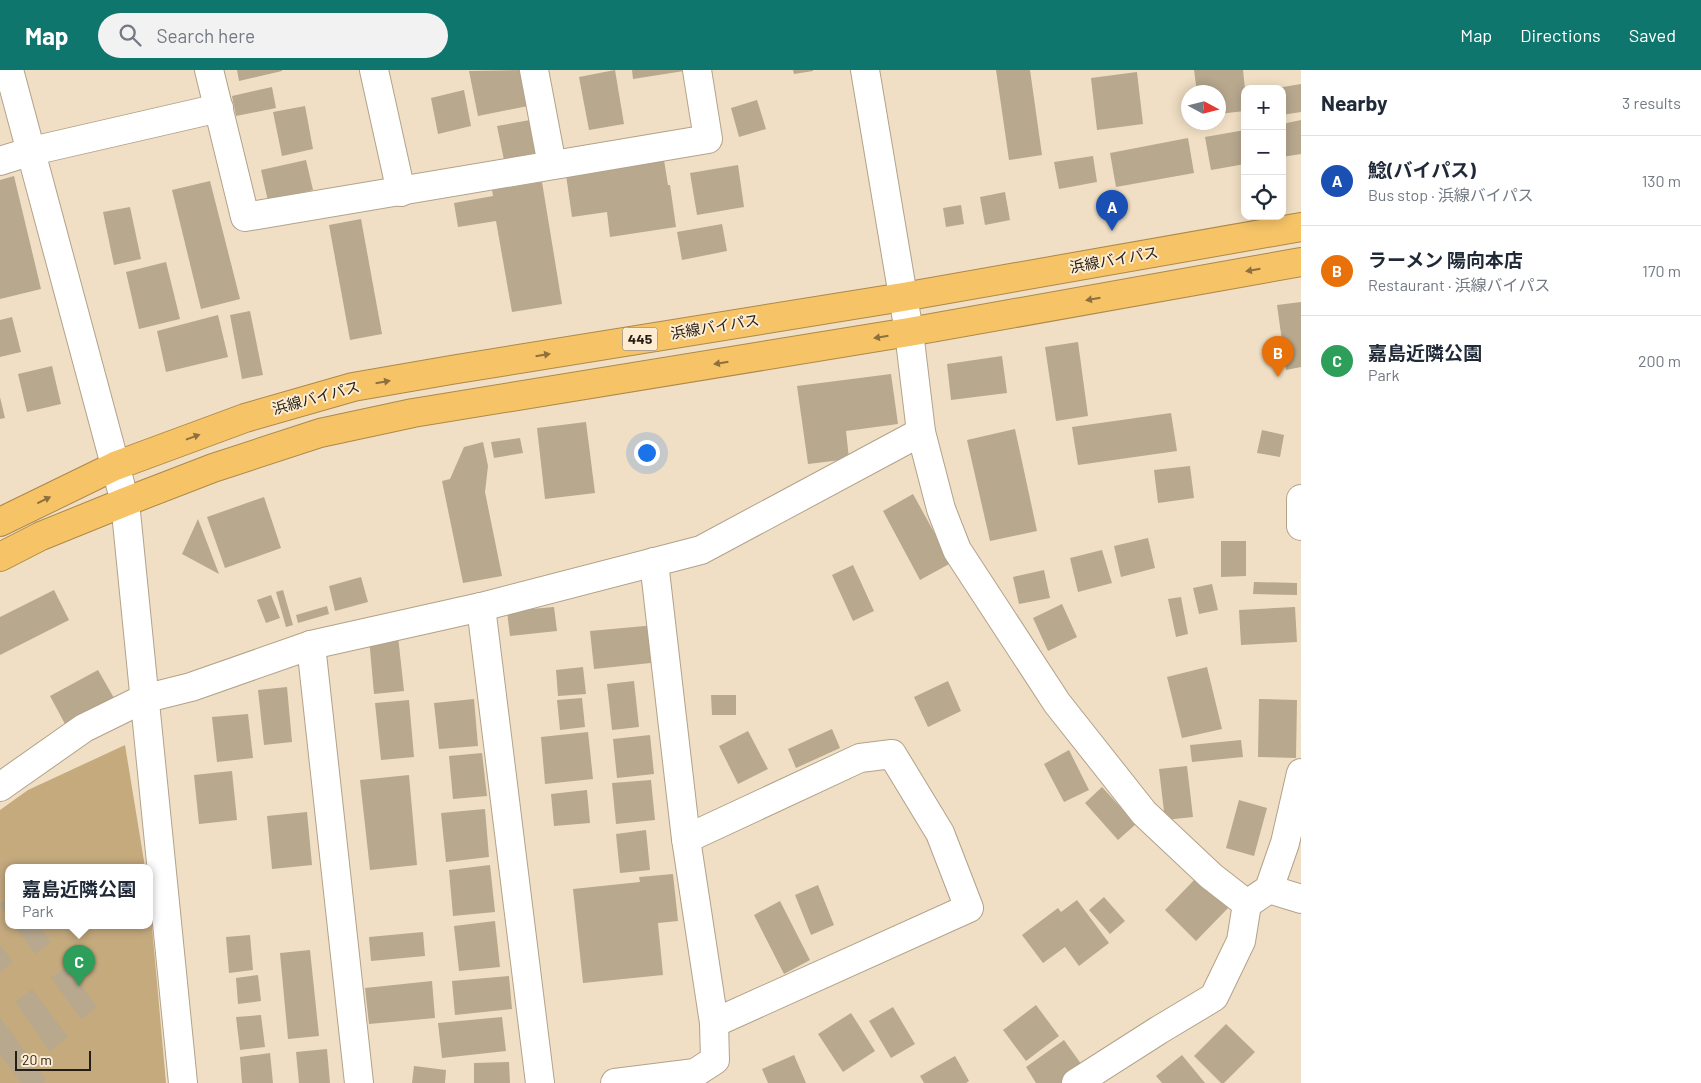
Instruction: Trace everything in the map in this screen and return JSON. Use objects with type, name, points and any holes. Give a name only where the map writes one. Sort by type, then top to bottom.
[{"type":"highway","name":"浜線バイパス","points":[[0,522],[115,466],[245,418],[353,388],[460,368],[902,297],[1301,227]]},
{"type":"highway","name":"445","points":[[0,557],[41,536],[125,502],[213,468],[320,433],[413,412],[908,332],[1301,262]]},
{"type":"street","points":[[9,70],[125,502],[183,1083]]},
{"type":"street","points":[[209,70],[245,217],[708,139],[697,70]]},
{"type":"street","points":[[374,70],[401,192]]},
{"type":"street","points":[[534,70],[552,165]]},
{"type":"street","points":[[865,70],[908,332],[922,432],[941,509],[957,550],[1057,704],[1144,813],[1211,876],[1246,904]]},
{"type":"street","points":[[0,161],[32,151],[218,108]]},
{"type":"street","points":[[0,787],[84,728],[144,699],[191,687],[311,645],[481,607],[701,550],[922,432]]},
{"type":"street","points":[[1301,499],[1301,526]]},
{"type":"street","points":[[616,1083],[695,1074],[716,1060],[714,1023],[686,839],[654,562]]},
{"type":"street","points":[[481,607],[540,1083]]},
{"type":"street","points":[[311,645],[359,1083]]},
{"type":"street","points":[[686,839],[860,758],[892,754],[940,833],[969,908],[714,1023]]},
{"type":"street","points":[[1076,1083],[1159,1030],[1214,998],[1241,941],[1246,904],[1269,889],[1285,843],[1301,773]]},
{"type":"street","points":[[1269,889],[1301,899]]},
{"type":"shaded area","points":[[125,745],[145,864],[5,864],[5,929],[152,929],[166,1083],[0,1083],[0,810],[28,790]]},
{"type":"building","points":[[237,70],[282,70],[282,71],[239,81]]},
{"type":"building","points":[[522,70],[528,106],[478,116],[469,71]]},
{"type":"building","points":[[615,70],[624,124],[589,130],[579,77]]},
{"type":"building","points":[[632,70],[684,70],[684,71],[633,79]]},
{"type":"building","points":[[793,70],[813,70],[813,71],[794,74]]},
{"type":"building","points":[[996,70],[1030,70],[1042,155],[1009,160]]},
{"type":"building","points":[[1194,70],[1243,70],[1245,85],[1241,85],[1241,111],[1226,113],[1226,85],[1196,85]]},
{"type":"building","points":[[1137,72],[1143,124],[1097,130],[1091,78]]},
{"type":"building","points":[[1301,84],[1301,112],[1286,114],[1286,86]]},
{"type":"building","points":[[272,87],[276,108],[236,116],[232,96]]},
{"type":"building","points":[[464,90],[471,126],[438,134],[431,98]]},
{"type":"building","points":[[757,100],[766,129],[739,137],[731,108]]},
{"type":"building","points":[[305,106],[313,149],[282,156],[273,112]]},
{"type":"building","points":[[530,120],[536,153],[504,160],[497,126]]},
{"type":"building","points":[[1301,120],[1301,154],[1286,156],[1286,123]]},
{"type":"building","points":[[1241,131],[1241,165],[1211,170],[1205,137]]},
{"type":"building","points":[[1188,138],[1194,173],[1116,187],[1110,153]]},
{"type":"building","points":[[1093,156],[1097,182],[1059,189],[1054,162]]},
{"type":"building","points":[[306,160],[313,190],[268,201],[261,170]]},
{"type":"building","points":[[664,160],[676,227],[610,237],[607,212],[572,217],[566,175]]},
{"type":"building","points":[[738,165],[744,207],[697,215],[690,173]]},
{"type":"building","points":[[14,176],[41,289],[0,299],[0,180]]},
{"type":"building","points":[[210,181],[240,299],[201,309],[172,190]]},
{"type":"building","points":[[542,182],[562,304],[512,312],[496,221],[458,227],[454,203],[493,196],[492,190]]},
{"type":"building","points":[[1005,192],[1010,220],[985,225],[980,197]]},
{"type":"building","points":[[961,205],[964,224],[946,227],[943,208]]},
{"type":"building","points":[[130,207],[141,259],[114,265],[103,212]]},
{"type":"building","points":[[361,219],[382,334],[350,340],[329,225]]},
{"type":"building","points":[[722,224],[727,251],[682,260],[677,232]]},
{"type":"building","points":[[166,262],[180,319],[139,329],[126,272]]},
{"type":"building","points":[[1301,302],[1301,367],[1286,370],[1277,305]]},
{"type":"building","points":[[250,311],[263,375],[242,379],[230,315]]},
{"type":"building","points":[[218,315],[228,357],[166,372],[157,331]]},
{"type":"building","points":[[12,317],[21,352],[0,357],[0,320]]},
{"type":"building","points":[[1078,342],[1088,416],[1056,421],[1045,347]]},
{"type":"building","points":[[1002,356],[1007,393],[951,400],[947,364]]},
{"type":"building","points":[[52,366],[61,404],[27,412],[18,374]]},
{"type":"building","points":[[891,374],[898,424],[846,431],[849,459],[808,464],[797,386]]},
{"type":"building","points":[[0,397],[5,418],[0,419]]},
{"type":"building","points":[[1171,413],[1177,451],[1078,465],[1072,427]]},
{"type":"building","points":[[586,422],[595,493],[545,499],[537,428]]},
{"type":"building","points":[[1015,429],[1037,531],[990,541],[967,440]]},
{"type":"building","points":[[1262,430],[1284,435],[1280,457],[1257,453]]},
{"type":"building","points":[[520,438],[523,453],[494,458],[491,442]]},
{"type":"building","points":[[483,442],[488,466],[485,492],[502,576],[463,583],[442,481],[450,479],[464,447]]},
{"type":"building","points":[[1190,466],[1194,498],[1158,503],[1154,470]]},
{"type":"building","points":[[913,494],[951,563],[920,580],[883,511]]},
{"type":"building","points":[[264,497],[281,548],[225,568],[207,517]]},
{"type":"building","points":[[198,519],[219,574],[182,554]]},
{"type":"building","points":[[1148,538],[1155,568],[1121,577],[1114,546]]},
{"type":"building","points":[[1221,541],[1246,541],[1246,576],[1221,577]]},
{"type":"building","points":[[1102,550],[1112,583],[1078,592],[1070,558]]},
{"type":"building","points":[[853,565],[874,611],[853,621],[832,575]]},
{"type":"building","points":[[1044,570],[1050,598],[1019,604],[1013,577]]},
{"type":"building","points":[[361,577],[368,602],[335,611],[329,586]]},
{"type":"building","points":[[1254,582],[1297,583],[1297,595],[1253,594]]},
{"type":"building","points":[[1212,584],[1218,610],[1199,614],[1193,588]]},
{"type":"building","points":[[54,590],[69,620],[0,655],[0,617]]},
{"type":"building","points":[[283,590],[293,625],[286,627],[276,592]]},
{"type":"building","points":[[271,595],[280,618],[266,623],[257,600]]},
{"type":"building","points":[[1181,597],[1188,634],[1176,637],[1168,599]]},
{"type":"building","points":[[1062,604],[1077,637],[1048,651],[1033,618]]},
{"type":"building","points":[[327,606],[329,614],[298,623],[296,615]]},
{"type":"building","points":[[554,607],[557,631],[510,636],[507,611]]},
{"type":"building","points":[[1295,607],[1297,642],[1241,645],[1239,610]]},
{"type":"building","points":[[656,625],[660,662],[594,669],[590,631]]},
{"type":"building","points":[[398,636],[404,691],[374,694],[369,638]]},
{"type":"building","points":[[583,667],[586,694],[558,696],[556,670]]},
{"type":"building","points":[[1207,667],[1222,729],[1182,738],[1167,677]]},
{"type":"building","points":[[98,670],[114,698],[65,724],[50,696]]},
{"type":"building","points":[[634,681],[639,727],[612,730],[607,684]]},
{"type":"building","points":[[948,681],[961,711],[928,727],[914,697]]},
{"type":"building","points":[[287,687],[292,742],[264,745],[258,690]]},
{"type":"building","points":[[711,695],[736,695],[736,715],[712,715]]},
{"type":"building","points":[[582,698],[585,727],[560,730],[557,700]]},
{"type":"building","points":[[474,699],[478,746],[439,749],[434,703]]},
{"type":"building","points":[[1259,699],[1297,700],[1296,758],[1258,757]]},
{"type":"building","points":[[409,700],[414,757],[381,760],[375,703]]},
{"type":"building","points":[[248,714],[253,758],[217,762],[212,717]]},
{"type":"building","points":[[832,729],[840,748],[796,768],[788,749]]},
{"type":"building","points":[[748,731],[768,769],[738,784],[719,746]]},
{"type":"building","points":[[588,732],[593,779],[545,784],[541,737]]},
{"type":"building","points":[[650,735],[654,774],[617,778],[613,739]]},
{"type":"building","points":[[1241,740],[1243,757],[1192,762],[1190,745]]},
{"type":"building","points":[[1069,750],[1089,790],[1064,802],[1044,764]]},
{"type":"building","points":[[482,753],[487,796],[453,799],[449,756]]},
{"type":"building","points":[[1187,766],[1193,817],[1165,820],[1159,769]]},
{"type":"building","points":[[232,771],[237,820],[199,824],[194,775]]},
{"type":"building","points":[[409,775],[417,865],[370,870],[360,780]]},
{"type":"building","points":[[651,780],[655,820],[616,824],[612,783]]},
{"type":"building","points":[[1102,787],[1136,824],[1118,840],[1085,803]]},
{"type":"building","points":[[587,790],[590,823],[554,826],[551,794]]},
{"type":"building","points":[[1239,800],[1267,808],[1254,856],[1226,848]]},
{"type":"building","points":[[485,809],[489,857],[446,862],[441,813]]},
{"type":"building","points":[[307,812],[312,865],[272,869],[267,816]]},
{"type":"building","points":[[646,830],[650,870],[620,873],[616,834]]},
{"type":"building","points":[[490,865],[495,912],[453,916],[449,870]]},
{"type":"building","points":[[1201,873],[1232,904],[1196,941],[1165,910]]},
{"type":"building","points":[[673,874],[678,921],[658,923],[663,975],[583,983],[573,889],[640,882],[639,877]]},
{"type":"building","points":[[818,885],[834,925],[811,935],[795,895]]},
{"type":"building","points":[[1104,897],[1125,921],[1110,934],[1089,910]]},
{"type":"building","points":[[5,900],[5,913],[0,906]]},
{"type":"building","points":[[1077,900],[1109,943],[1079,966],[1065,947],[1043,963],[1022,935],[1058,908],[1061,912]]},
{"type":"building","points":[[780,901],[810,960],[784,974],[754,915]]},
{"type":"building","points":[[495,921],[500,967],[459,971],[454,926]]},
{"type":"building","points":[[17,929],[41,929],[51,942],[35,954]]},
{"type":"building","points":[[423,932],[425,956],[371,961],[369,937]]},
{"type":"building","points":[[250,935],[253,970],[229,973],[226,937]]},
{"type":"building","points":[[0,945],[13,962],[0,972]]},
{"type":"building","points":[[310,950],[319,1036],[288,1039],[280,953]]},
{"type":"building","points":[[67,966],[97,1007],[81,1019],[51,978]]},
{"type":"building","points":[[258,975],[261,1001],[238,1004],[236,978]]},
{"type":"building","points":[[509,976],[512,1009],[455,1015],[452,981]]},
{"type":"building","points":[[432,981],[435,1018],[369,1024],[365,988]]},
{"type":"building","points":[[32,989],[68,1037],[50,1051],[15,1002]]},
{"type":"building","points":[[1036,1005],[1059,1036],[1026,1061],[1003,1030]]},
{"type":"building","points":[[893,1007],[915,1044],[891,1058],[869,1021]]},
{"type":"building","points":[[851,1013],[875,1051],[843,1072],[818,1034]]},
{"type":"building","points":[[261,1015],[265,1047],[240,1050],[236,1017]]},
{"type":"building","points":[[0,1017],[46,1080],[42,1083],[21,1083],[0,1055]]},
{"type":"building","points":[[502,1017],[506,1051],[442,1058],[438,1023]]},
{"type":"building","points":[[1226,1024],[1255,1052],[1224,1083],[1221,1083],[1194,1056]]},
{"type":"building","points":[[1064,1040],[1084,1068],[1061,1083],[1036,1083],[1026,1067]]},
{"type":"building","points":[[327,1049],[330,1083],[299,1083],[296,1052]]},
{"type":"building","points":[[270,1053],[273,1083],[242,1083],[240,1057]]},
{"type":"building","points":[[794,1055],[806,1083],[768,1083],[762,1069]]},
{"type":"building","points":[[1182,1055],[1205,1083],[1162,1083],[1156,1076]]},
{"type":"building","points":[[955,1056],[969,1081],[966,1083],[924,1083],[920,1076]]},
{"type":"building","points":[[509,1062],[510,1083],[474,1083],[474,1063]]},
{"type":"building","points":[[414,1066],[446,1070],[445,1083],[412,1083]]},
{"type":"place","name":"鯰(バイパス)","points":[[1112,231]]},
{"type":"place","name":"ラーメン 陽向本店","points":[[1278,377]]},
{"type":"place","name":"嘉島近隣公園","points":[[79,986]]}]
